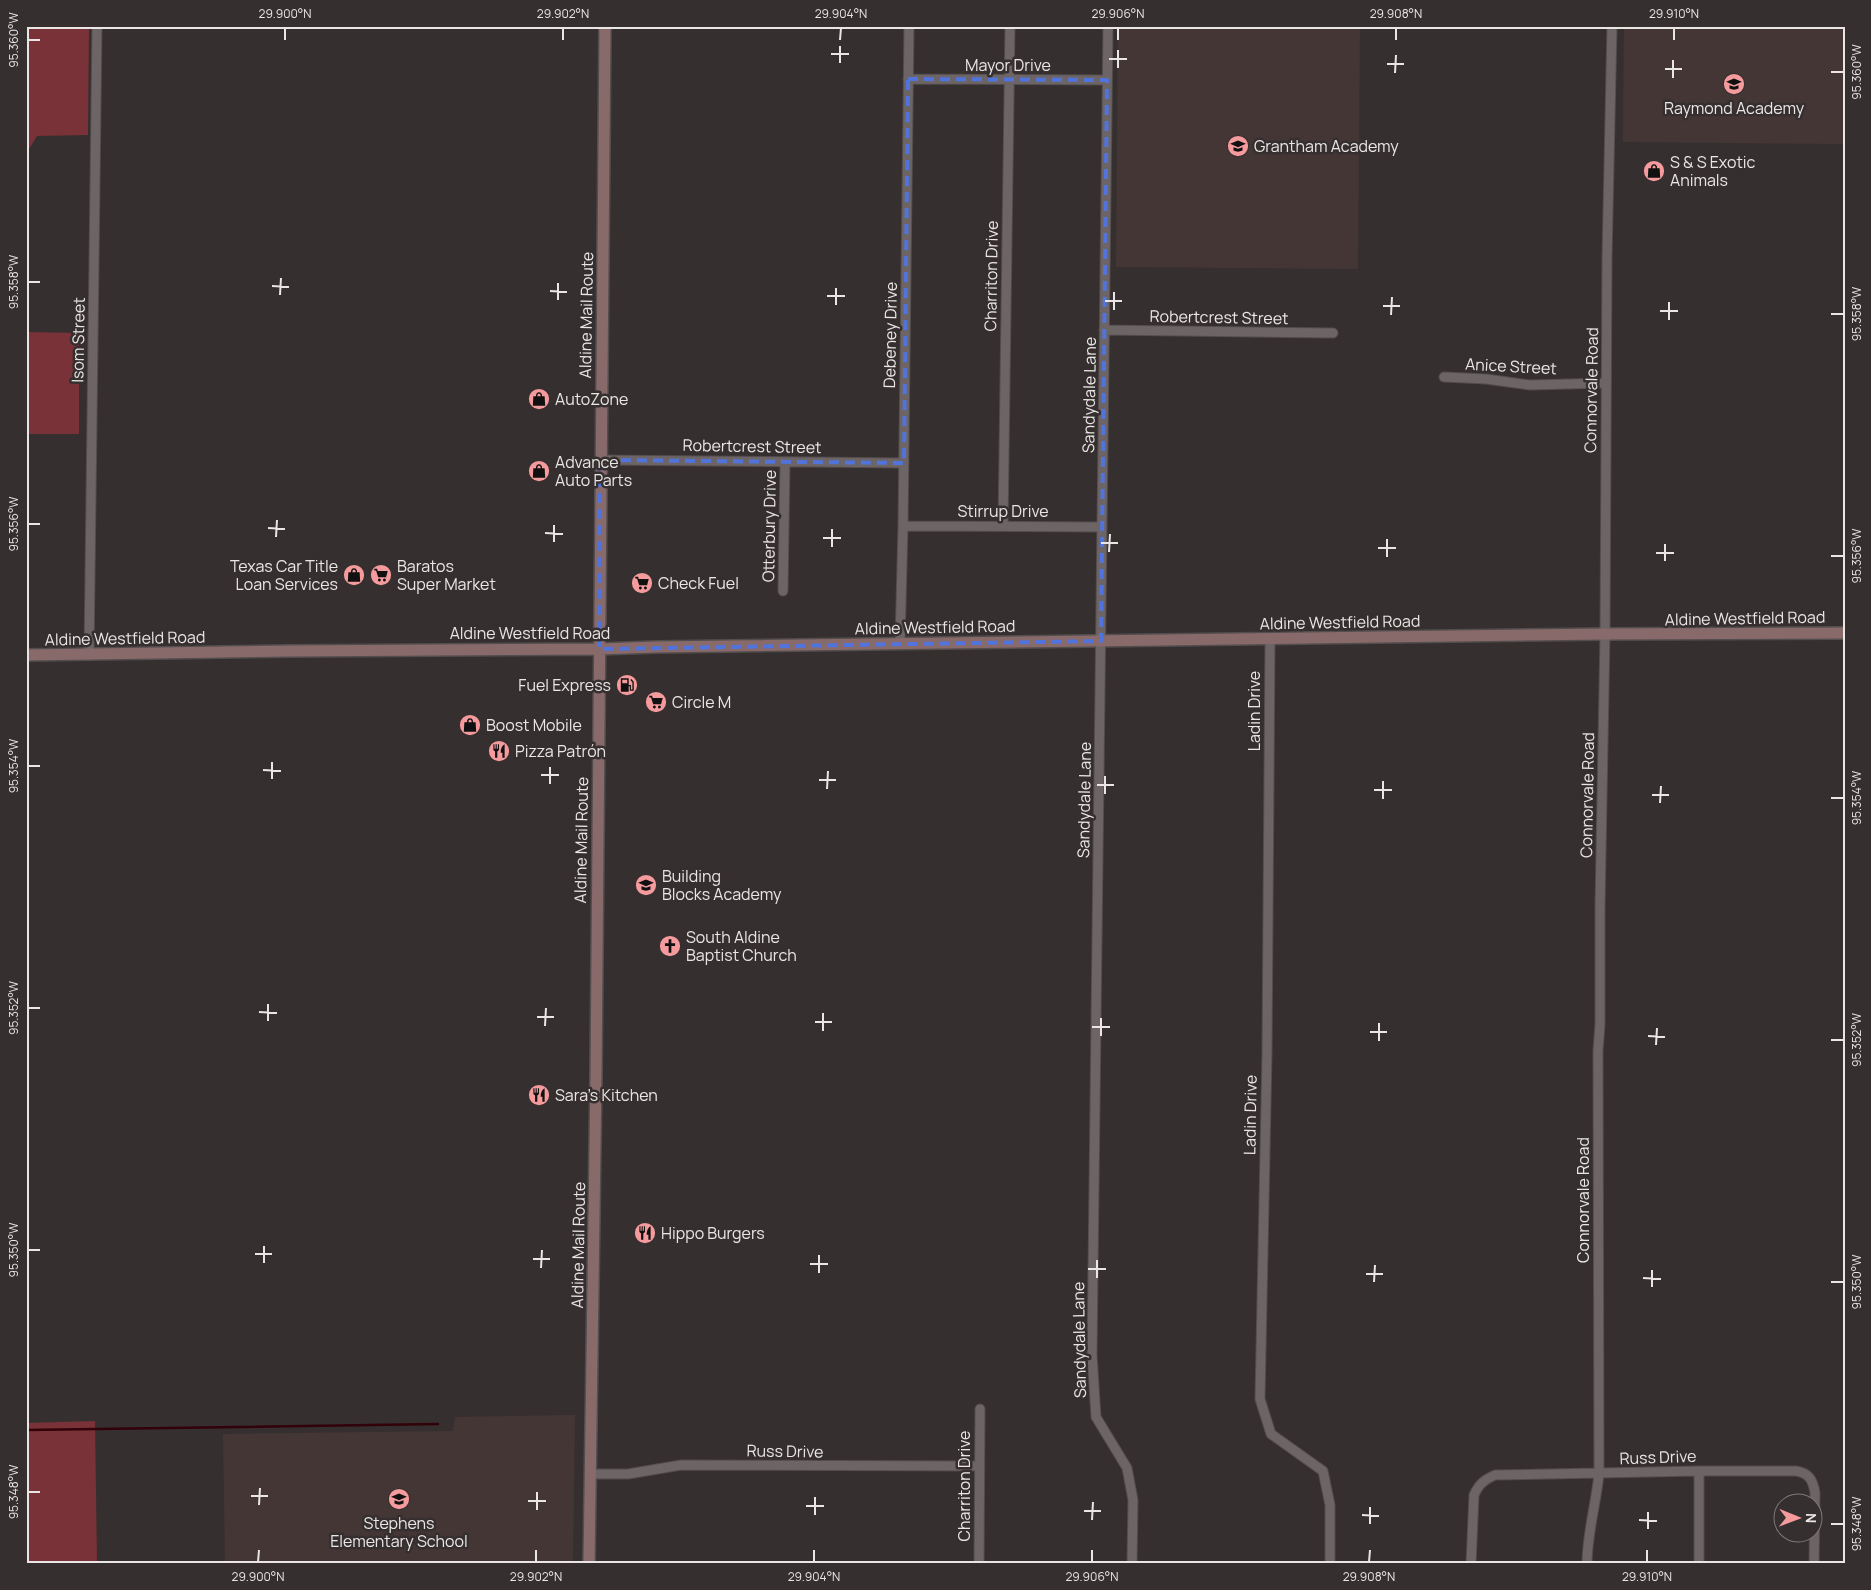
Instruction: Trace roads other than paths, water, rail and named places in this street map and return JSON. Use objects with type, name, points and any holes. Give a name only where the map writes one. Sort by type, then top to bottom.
[{"type":"main road","name":"Aldine Mail Route","points":[[589,1564],[596,1067],[605,26]]},
{"type":"main road","name":"Aldine Westfield Road","points":[[26,655],[599,649],[676,646],[1605,634],[1845,633]]},
{"type":"street","name":"Isom Street","points":[[89,655],[97,26]]},
{"type":"street","name":"Debeney Drive","points":[[900,644],[909,26]]},
{"type":"street","name":"Charriton Drive","points":[[1003,526],[1010,26]]},
{"type":"street","name":"Sandydale Lane","points":[[1108,26],[1092,1355],[1096,1417],[1128,1468],[1132,1500],[1132,1564]]},
{"type":"street","name":"Connorvale Road","points":[[1587,1564],[1598,1474],[1598,1052],[1600,1024],[1606,383],[1612,26]]},
{"type":"street","name":"Mayor Drive","points":[[908,79],[1107,80]]},
{"type":"street","name":"Robertcrest Street","points":[[1104,330],[1333,333]]},
{"type":"street","name":"Anice Street","points":[[1444,377],[1486,379],[1530,385],[1606,383]]},
{"type":"street","name":"Robertcrest Street","points":[[600,460],[904,463]]},
{"type":"street","name":"Otterbury Drive","points":[[782,591],[785,462]]},
{"type":"street","name":"Stirrup Drive","points":[[903,526],[1102,527]]},
{"type":"street","name":"Ladin Drive","points":[[1270,639],[1267,1034],[1260,1399],[1271,1434],[1323,1472],[1330,1505],[1330,1564]]},
{"type":"street","name":"Charriton Drive","points":[[979,1564],[980,1409]]},
{"type":"street","name":"Russ Drive","points":[[590,1474],[628,1474],[681,1465],[979,1466]]},
{"type":"street","name":"Russ Drive","points":[[1471,1564],[1474,1495],[1478,1486],[1484,1480],[1495,1475],[1699,1471],[1796,1471],[1803,1472],[1809,1476],[1814,1484],[1814,1564]]},
{"type":"street","points":[[1698,1564],[1699,1471]]},
{"type":"waterway","points":[[26,1430],[438,1424]]},
{"type":"place","name":"Raymond Academy","points":[[1734,84]]},
{"type":"place","name":"Grantham Academy","points":[[1238,146]]},
{"type":"place","name":"S & S Exotic Animals","points":[[1654,171]]},
{"type":"place","name":"AutoZone","points":[[539,399]]},
{"type":"place","name":"Advance Auto Parts","points":[[539,471]]},
{"type":"place","name":"Texas Car Title Loan Services","points":[[354,575]]},
{"type":"place","name":"Baratos Super Market","points":[[381,575]]},
{"type":"place","name":"Check Fuel","points":[[642,583]]},
{"type":"place","name":"Fuel Express","points":[[627,685]]},
{"type":"place","name":"Circle M","points":[[656,702]]},
{"type":"place","name":"Boost Mobile","points":[[470,725]]},
{"type":"place","name":"Pizza Patrón","points":[[499,751]]},
{"type":"place","name":"Building Blocks Academy","points":[[646,885]]},
{"type":"place","name":"South Aldine Baptist Church","points":[[670,946]]},
{"type":"place","name":"Sara's Kitchen","points":[[539,1095]]},
{"type":"place","name":"Hippo Burgers","points":[[645,1233]]},
{"type":"place","name":"Stephens Elementary School","points":[[399,1499]]}]
